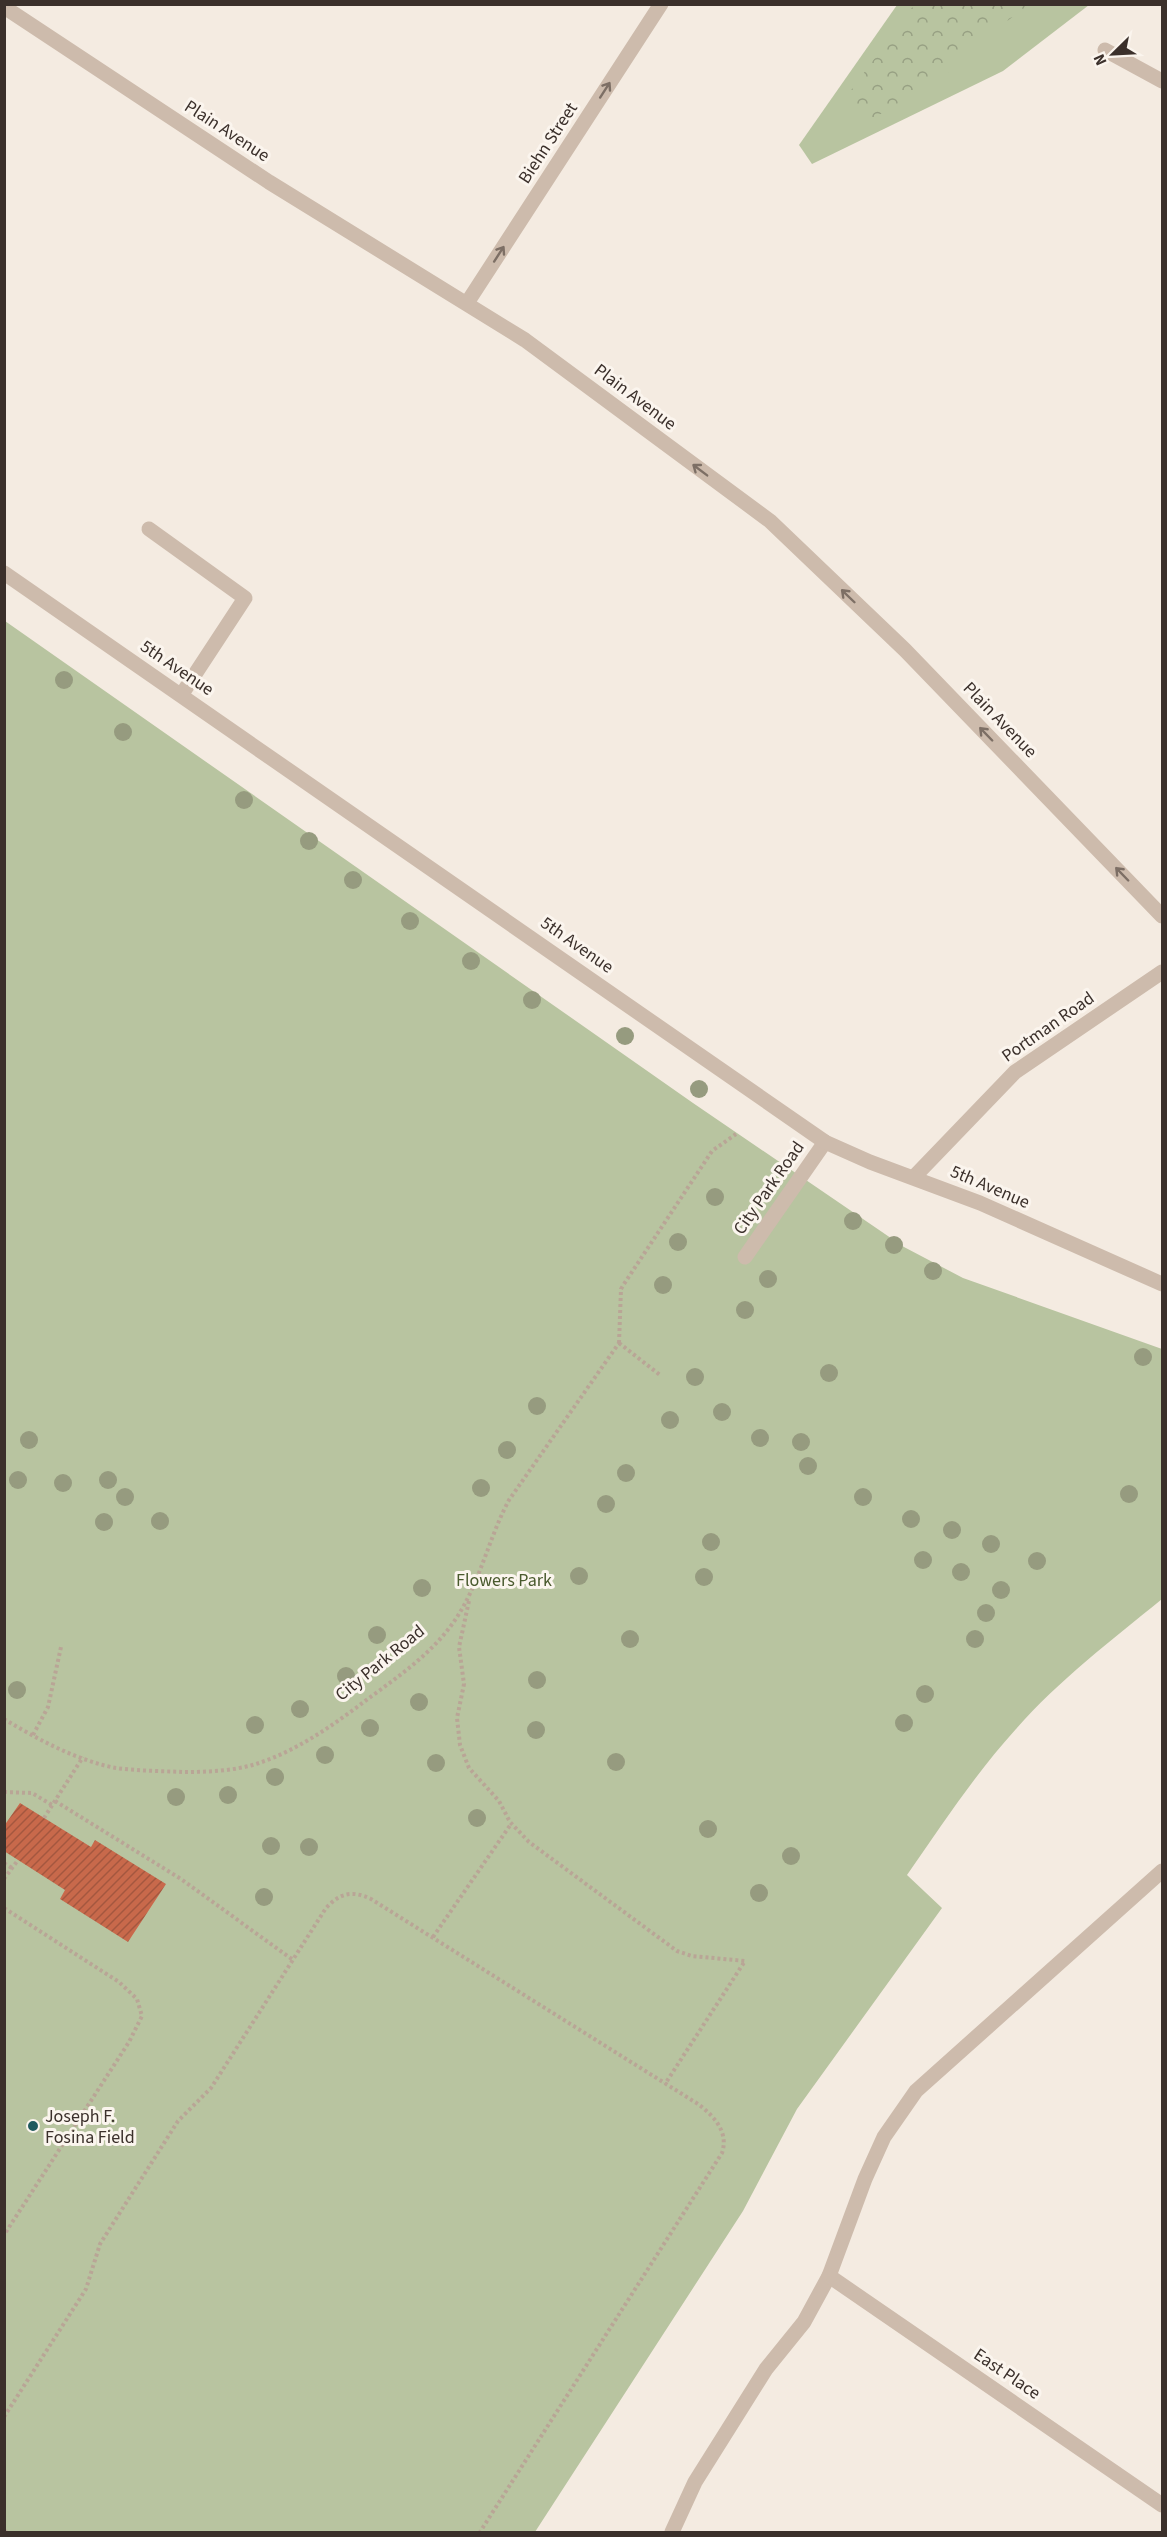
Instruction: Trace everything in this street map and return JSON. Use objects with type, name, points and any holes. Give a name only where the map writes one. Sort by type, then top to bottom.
[{"type":"street","name":"Biehn Street","points":[[467,303],[661,4]]},
{"type":"street","name":"Plain Avenue","points":[[4,7],[269,182],[525,340],[770,521],[905,651],[1162,916]]},
{"type":"street","points":[[1105,50],[1162,81]]},
{"type":"street","points":[[149,530],[245,598],[182,694]]},
{"type":"street","name":"5th Avenue","points":[[4,573],[182,694],[825,1142],[870,1162],[914,1176],[1162,1284]]},
{"type":"street","name":"Portman Road","points":[[914,1176],[1015,1072],[1162,972]]},
{"type":"street","name":"City Park Road","points":[[745,1257],[825,1142]]},
{"type":"street","points":[[672,2532],[695,2482],[766,2369],[804,2322],[829,2276],[864,2179],[884,2137],[916,2091],[1162,1871]]},
{"type":"street","name":"East Place","points":[[829,2276],[1162,2505]]},
{"type":"path","points":[[660,1375],[619,1343],[621,1289],[712,1151],[736,1134]]},
{"type":"path","name":"City Park Road","points":[[4,1719],[33,1735],[114,1768],[158,1772],[211,1772],[256,1764],[305,1742],[342,1718],[408,1669],[429,1652],[450,1627],[470,1597],[498,1521],[509,1500],[619,1343]]},
{"type":"path","points":[[470,1597],[459,1647],[464,1684],[457,1718],[460,1745],[469,1768],[500,1801],[511,1824],[546,1856],[677,1951],[692,1956],[745,1961],[665,2084]]},
{"type":"path","points":[[33,1735],[48,1707],[62,1647]]},
{"type":"path","points":[[44,1818],[83,1757]]},
{"type":"path","points":[[4,1792],[32,1793],[53,1803],[181,1879],[293,1959]]},
{"type":"path","points":[[433,1938],[511,1824]]},
{"type":"path","points":[[4,1879],[18,1860]]},
{"type":"path","points":[[4,1863],[12,1868]]},
{"type":"path","points":[[4,2416],[86,2289],[100,2244],[178,2121],[211,2088],[326,1908],[336,1898],[354,1892],[371,1899],[665,2084],[712,2116],[724,2140],[722,2153],[480,2532]]},
{"type":"path","points":[[4,1908],[119,1982],[137,1999],[142,2016],[129,2042],[4,2235]]},
{"type":"green space","points":[[897,5],[1089,5],[1003,71],[812,164],[799,145]]},
{"type":"green space","points":[[914,5],[1028,5],[989,35],[949,72],[874,118],[854,114],[849,93]]},
{"type":"green space","name":"Flowers Park","points":[[5,621],[693,1103],[904,1247],[963,1278],[1162,1349],[1162,1599],[1086,1661],[1033,1711],[1001,1746],[973,1782],[907,1875],[942,1908],[797,2109],[743,2211],[535,2532],[5,2532]]},
{"type":"building","points":[[20,1803],[91,1847],[95,1840],[166,1884],[128,1942],[60,1899],[65,1890],[4,1851],[4,1826]]},
{"type":"place","name":"Joseph F. Fosina Field","points":[[33,2126]]}]
